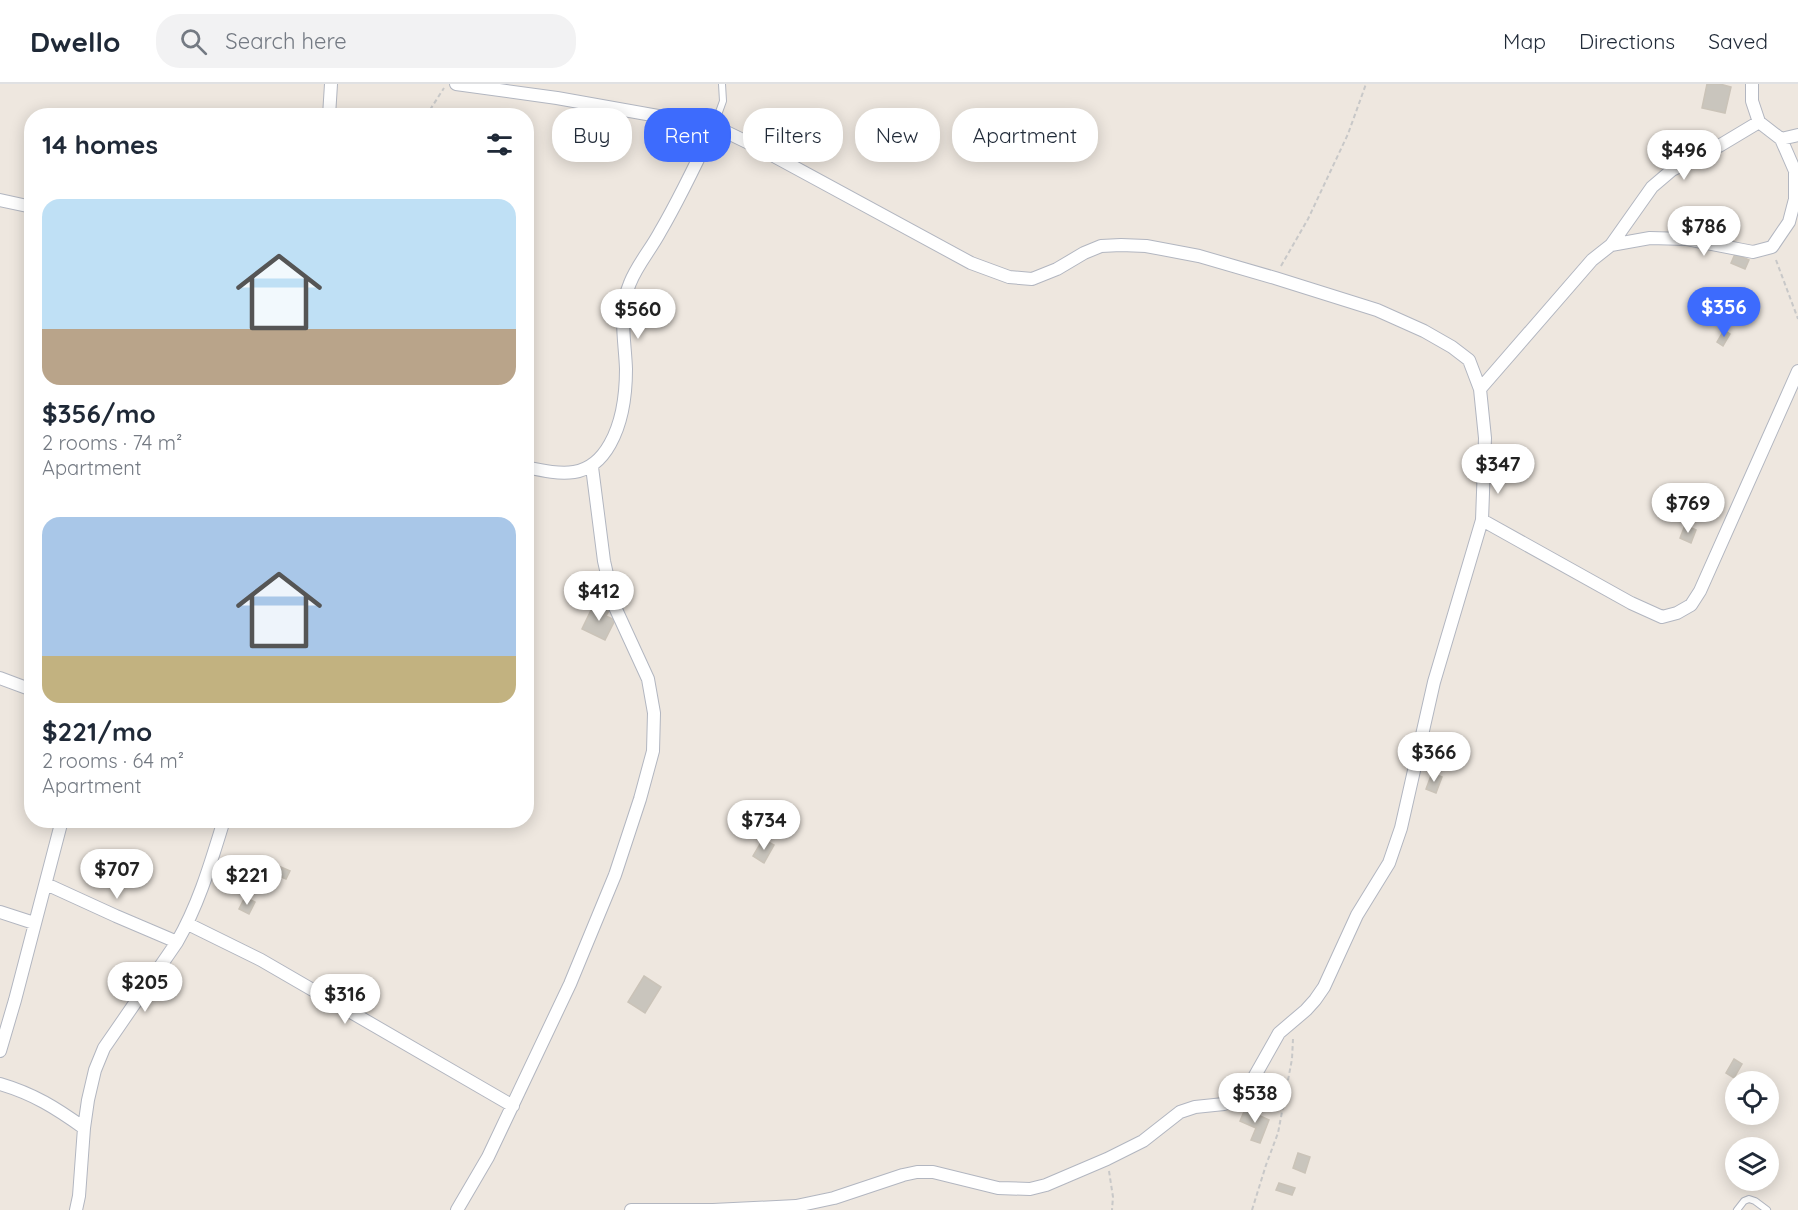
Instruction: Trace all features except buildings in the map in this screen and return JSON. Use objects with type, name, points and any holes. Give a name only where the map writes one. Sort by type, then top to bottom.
[{"type":"street","points":[[330,108],[331,84]]},
{"type":"street","points":[[456,84],[557,98],[644,114]]},
{"type":"street","points":[[1611,245],[1650,238],[1686,238],[1753,252],[1772,247],[1789,222],[1795,198],[1795,171],[1781,139],[1759,122],[1752,101],[1752,84]]},
{"type":"street","points":[[1480,389],[1592,260],[1611,245],[1652,187],[1672,170],[1759,122]]},
{"type":"street","points":[[631,1210],[713,1210],[796,1206],[834,1198],[917,1172],[933,1172],[998,1188],[1030,1189],[1046,1185],[1107,1160],[1143,1141],[1180,1112],[1195,1107],[1224,1104],[1238,1099],[1248,1088],[1279,1033],[1316,1000],[1357,915],[1389,863],[1401,828],[1434,682],[1482,520],[1485,438],[1480,389],[1469,360],[1424,331],[1377,310],[1275,278],[1199,256],[1146,246],[1101,246],[1032,279],[1009,277],[970,263],[731,134]]},
{"type":"street","points":[[1781,139],[1798,135]]},
{"type":"street","points":[[534,469],[568,472],[592,467],[606,451],[617,432],[625,404],[623,303],[630,282],[673,211],[697,162]]},
{"type":"street","points":[[0,200],[24,205]]},
{"type":"street","points":[[1482,520],[1631,603],[1662,616],[1677,614],[1691,605],[1700,591],[1798,371]]},
{"type":"street","points":[[458,1210],[488,1157],[570,984],[615,874],[653,751],[654,713],[648,679],[614,604],[604,561],[592,467]]},
{"type":"street","points":[[0,678],[24,687]]},
{"type":"street","points":[[0,1051],[60,828]]},
{"type":"street","points":[[76,1210],[84,1128],[95,1070],[104,1048],[188,924],[222,828]]},
{"type":"street","points":[[46,884],[177,942]]},
{"type":"street","points":[[0,912],[34,923]]},
{"type":"street","points":[[188,924],[261,960],[513,1106]]},
{"type":"street","points":[[0,1084],[22,1091],[53,1106],[84,1128]]},
{"type":"lane","points":[[720,108],[723,101],[722,84]]},
{"type":"lane","points":[[1737,1210],[1744,1201],[1749,1199],[1761,1204],[1767,1210]]},
{"type":"path","points":[[431,108],[446,84]]},
{"type":"path","points":[[1275,278],[1308,219],[1338,156],[1366,84]]},
{"type":"path","points":[[1772,247],[1798,319]]},
{"type":"path","points":[[1252,1210],[1278,1133],[1292,1059],[1293,1021]]},
{"type":"path","points":[[1107,1160],[1113,1197],[1112,1210]]}]
